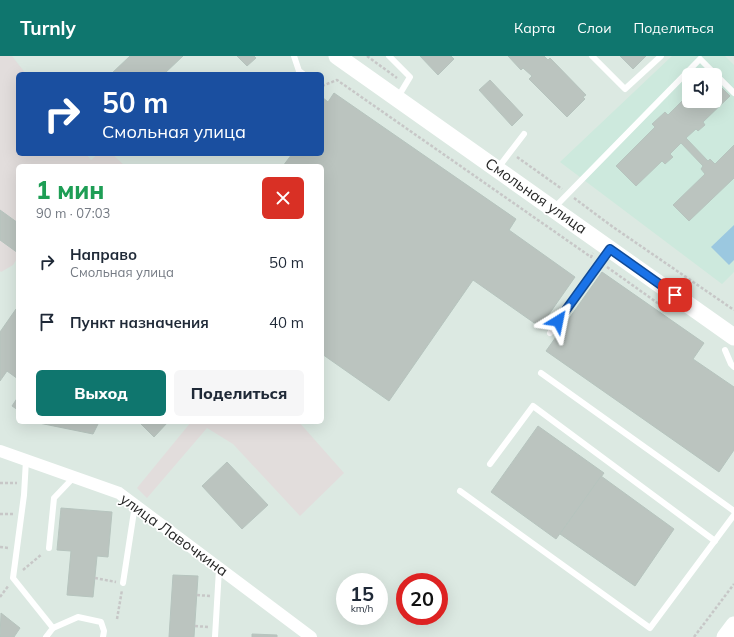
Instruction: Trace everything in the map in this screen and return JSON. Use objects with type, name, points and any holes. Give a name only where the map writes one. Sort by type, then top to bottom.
[{"type":"street","name":"Смольная улица","points":[[337,56],[553,209],[604,252],[729,343]]},
{"type":"street","name":"улица Лавочкина","points":[[0,451],[119,493],[219,568],[301,633],[311,637]]},
{"type":"street","points":[[725,637],[734,625]]},
{"type":"lane","points":[[294,56],[300,72]]},
{"type":"lane","points":[[389,56],[410,77],[397,98]]},
{"type":"lane","points":[[592,56],[625,89],[661,56]]},
{"type":"lane","points":[[553,209],[700,59],[734,93]]},
{"type":"lane","points":[[497,169],[524,134]]},
{"type":"lane","points":[[550,333],[604,252]]},
{"type":"lane","points":[[729,343],[731,364],[734,367]]},
{"type":"lane","points":[[541,373],[734,512]]},
{"type":"lane","points":[[490,464],[533,406],[715,541]]},
{"type":"lane","points":[[26,460],[13,578],[53,628]]},
{"type":"lane","points":[[49,548],[54,498],[74,477]]},
{"type":"lane","points":[[460,491],[650,628],[734,515]]},
{"type":"lane","points":[[123,583],[135,505]]},
{"type":"lane","points":[[215,637],[219,568]]},
{"type":"lane","points":[[46,637],[53,628],[78,616],[101,622],[104,631],[103,637]]},
{"type":"path","points":[[324,85],[337,80],[591,257]]},
{"type":"path","points":[[510,152],[613,227],[734,310]]},
{"type":"path","points":[[591,257],[604,252],[613,227]]},
{"type":"path","points":[[591,257],[604,252]]},
{"type":"path","points":[[604,252],[672,313]]},
{"type":"path","points":[[0,483],[24,483]]},
{"type":"path","points":[[0,514],[21,514]]},
{"type":"path","points":[[95,578],[123,583],[117,619]]},
{"type":"path","points":[[694,637],[734,584]]},
{"type":"shaded area","points":[[0,56],[12,56],[24,72],[16,72],[16,156],[88,156],[91,160],[96,156],[114,156],[123,164],[16,164],[16,260],[13,265],[1,272]]},
{"type":"shaded area","points":[[672,56],[725,56],[734,65],[734,272],[722,284],[560,162]]},
{"type":"shaded area","points":[[734,225],[734,260],[729,265],[711,247]]},
{"type":"shaded area","points":[[189,424],[301,424],[344,473],[300,516],[233,444],[207,428],[147,498],[137,488]]},
{"type":"building","points":[[130,56],[183,56],[166,72],[113,72]]},
{"type":"building","points":[[237,56],[254,56],[256,58],[247,66]]},
{"type":"building","points":[[420,56],[451,56],[454,59],[438,75]]},
{"type":"building","points":[[508,56],[544,56],[548,60],[550,58],[586,95],[583,97],[585,99],[567,117],[529,79],[532,76],[523,68],[521,70]]},
{"type":"building","points":[[620,56],[646,56],[633,69]]},
{"type":"building","points":[[490,80],[523,115],[512,126],[479,90]]},
{"type":"building","points":[[722,88],[730,96],[722,104]]},
{"type":"building","points":[[334,93],[516,219],[509,230],[575,277],[540,327],[473,280],[389,401],[324,355],[324,164],[284,164],[290,156],[324,156],[324,99],[328,102]]},
{"type":"building","points":[[682,101],[682,108],[718,108],[703,122],[705,125],[698,131],[696,129],[686,138],[708,161],[710,159],[715,164],[734,145],[734,178],[689,221],[673,205],[705,174],[701,169],[703,166],[681,143],[670,154],[673,157],[665,164],[662,161],[636,186],[616,166],[655,127],[652,124],[665,112],[668,115]]},
{"type":"building","points":[[0,210],[16,222],[16,252],[0,240]]},
{"type":"building","points":[[602,272],[704,343],[693,359],[734,387],[734,450],[719,472],[546,351]]},
{"type":"building","points":[[16,309],[16,378],[7,371],[0,381],[0,332]]},
{"type":"building","points":[[16,400],[16,409],[12,406]]},
{"type":"building","points":[[44,424],[98,424],[93,434]]},
{"type":"building","points":[[141,424],[166,424],[154,437]]},
{"type":"building","points":[[538,426],[604,473],[556,539],[491,492]]},
{"type":"building","points":[[227,462],[268,505],[242,529],[202,486]]},
{"type":"building","points":[[601,476],[674,529],[635,586],[560,534]]},
{"type":"building","points":[[61,508],[112,512],[108,557],[97,556],[93,597],[67,595],[71,551],[57,550]]},
{"type":"building","points":[[173,575],[198,576],[194,637],[169,637]]},
{"type":"building","points":[[1,613],[20,628],[14,637],[0,637]]},
{"type":"building","points":[[252,634],[277,635],[277,637],[252,637]]},
{"type":"route","points":[[558,321],[610,249],[675,295]]}]
